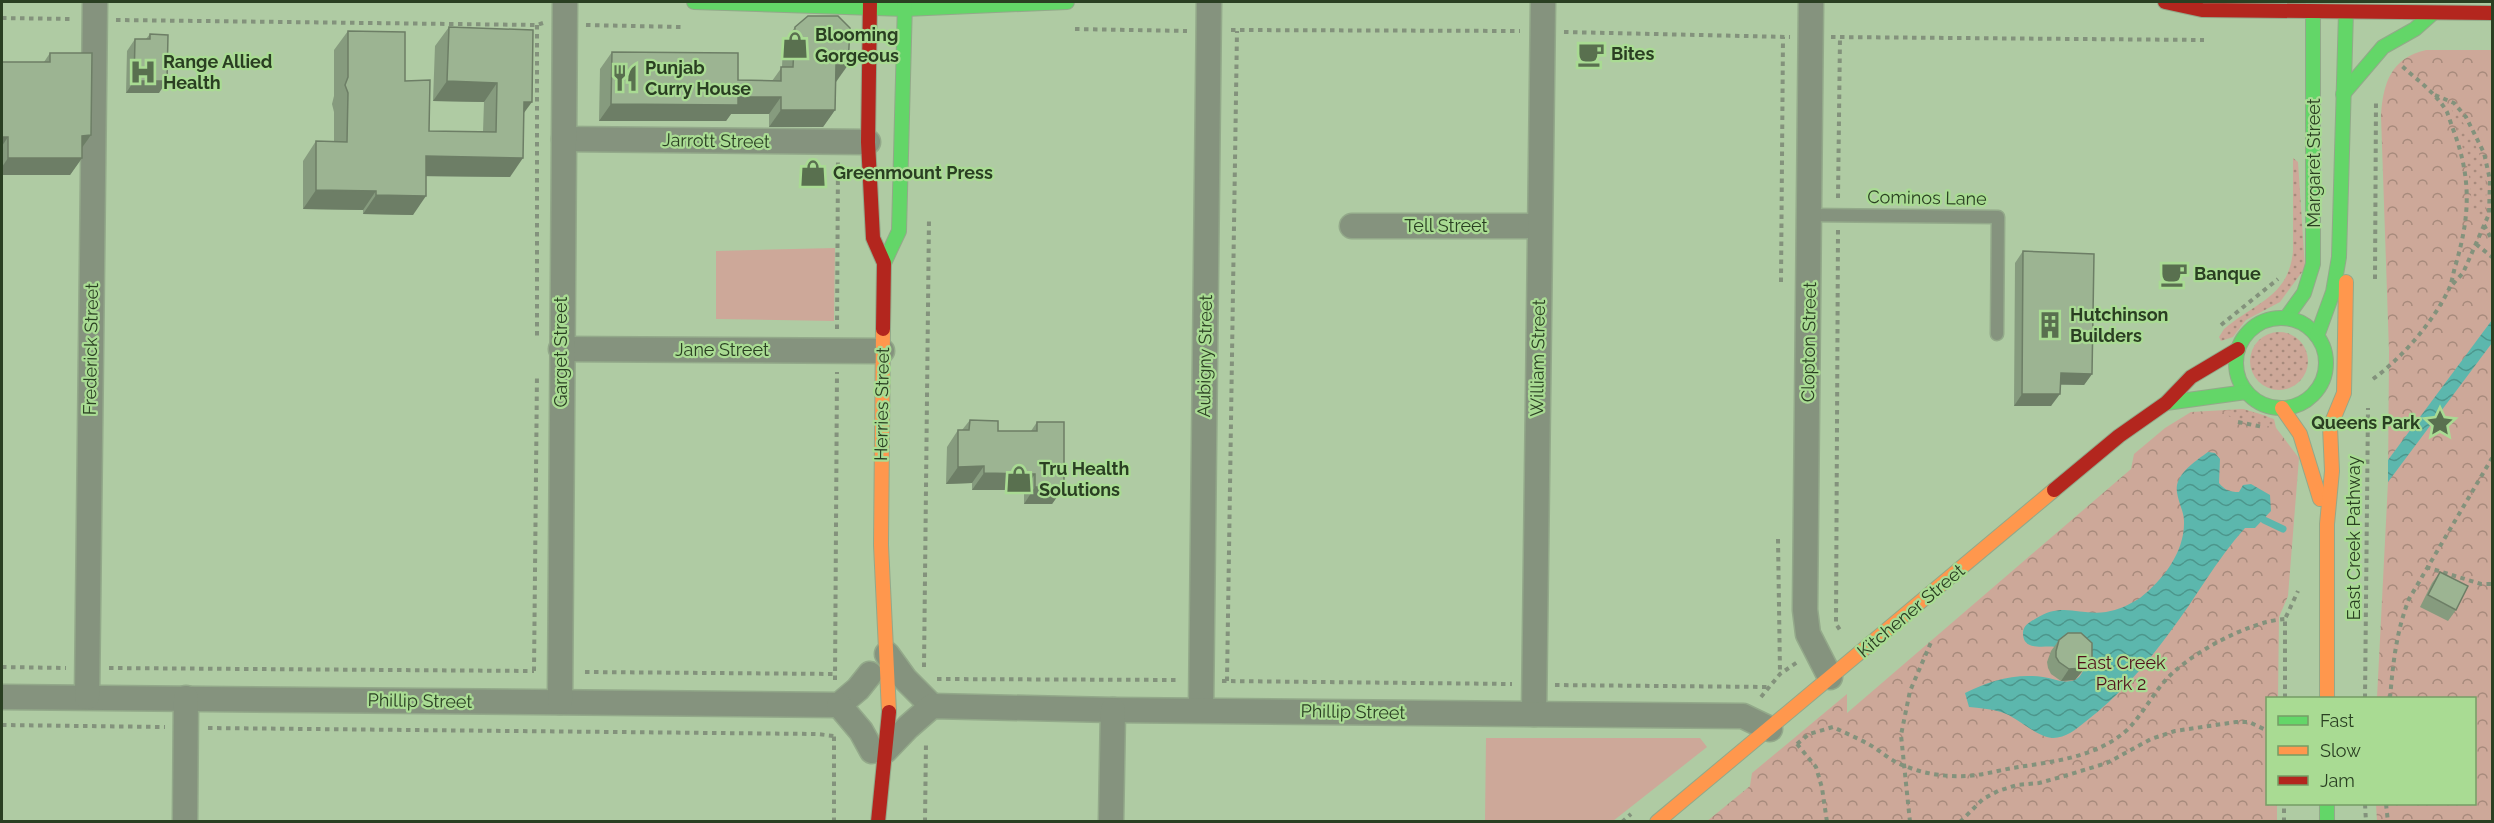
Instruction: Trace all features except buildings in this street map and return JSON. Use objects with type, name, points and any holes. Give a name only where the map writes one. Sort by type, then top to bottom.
[{"type":"main road","points":[[694,2],[870,5],[1067,2]]},
{"type":"main road","points":[[2165,2],[2202,10],[2346,7],[2493,13]]},
{"type":"main road","name":"Herries Street","points":[[870,5],[868,142],[873,238],[884,263]]},
{"type":"main road","name":"Herries Street","points":[[878,821],[878,751],[890,706],[873,667],[881,545],[884,263],[899,231],[904,5]]},
{"type":"main road","name":"Margaret Street","points":[[2286,318],[2307,288],[2313,264],[2313,7]]},
{"type":"main road","name":"Margaret Street","points":[[2339,257],[2346,7]]},
{"type":"main road","points":[[2343,94],[2383,47],[2415,29],[2433,12]]},
{"type":"main road","points":[[2318,336],[2333,292],[2339,257]]},
{"type":"main road","points":[[2330,427],[2344,393],[2346,284],[2339,257]]},
{"type":"main road","points":[[2271,318],[2286,318],[2304,324],[2318,336],[2324,350],[2326,366],[2322,381],[2306,400],[2295,406],[2282,408],[2256,401],[2246,392],[2238,378],[2236,364],[2238,349],[2245,335],[2256,325],[2271,318]]},
{"type":"main road","name":"Kitchener Street","points":[[1657,822],[2119,436],[2166,403],[2191,377],[2238,349]]},
{"type":"main road","points":[[2322,381],[2328,403],[2332,471],[2327,524],[2327,697]]},
{"type":"main road","name":"Kitchener Street","points":[[2166,403],[2246,392]]},
{"type":"main road","points":[[2282,408],[2300,434],[2327,524]]},
{"type":"main road","name":"Herries Street","points":[[868,714],[878,751]]},
{"type":"main road","points":[[2327,805],[2327,822]]},
{"type":"street","name":"Aubigny Street","points":[[1200,710],[1209,2]]},
{"type":"street","name":"William Street","points":[[1534,714],[1543,2]]},
{"type":"street","name":"Clopton Street","points":[[1811,2],[1811,215],[1805,610],[1808,634],[1830,677]]},
{"type":"street","name":"Frederick Street","points":[[87,698],[95,11]]},
{"type":"street","name":"Garget Street","points":[[560,702],[564,13]]},
{"type":"street","name":"Jarrott Street","points":[[564,139],[868,142]]},
{"type":"street","name":"Tell Street","points":[[1352,225],[1539,226]]},
{"type":"street","name":"Jane Street","points":[[561,349],[882,351]]},
{"type":"street","points":[[873,667],[905,679],[932,706],[878,751],[837,705],[858,689],[873,667]]},
{"type":"street","name":"Phillip Street","points":[[2,697],[837,705]]},
{"type":"street","points":[[185,822],[186,698]]},
{"type":"street","name":"Phillip Street","points":[[932,706],[1743,716],[1770,729]]},
{"type":"street","points":[[1111,822],[1113,710]]},
{"type":"lane","name":"Cominos Lane","points":[[1811,215],[1998,217],[1997,334]]},
{"type":"path","points":[[2,18],[95,11],[564,13],[691,27]]},
{"type":"path","points":[[1227,681],[1237,30]]},
{"type":"path","points":[[1542,32],[1783,37],[2215,40]]},
{"type":"path","points":[[1781,282],[1783,37]]},
{"type":"path","points":[[1840,37],[1836,624],[1842,633]]},
{"type":"path","points":[[2400,64],[2434,95],[2447,112],[2464,165],[2468,192],[2466,230],[2450,287]]},
{"type":"path","points":[[2374,284],[2377,94]]},
{"type":"path","points":[[2373,379],[2389,368],[2406,349],[2427,323],[2450,287],[2463,273],[2489,214],[2490,180],[2484,153],[2470,124],[2454,103],[2434,95]]},
{"type":"path","points":[[834,822],[834,736],[837,705],[835,674],[838,142]]},
{"type":"path","points":[[924,678],[929,208]]},
{"type":"path","points":[[2484,225],[2493,240]]},
{"type":"path","points":[[2476,244],[2493,257]]},
{"type":"path","points":[[2371,389],[2373,367]]},
{"type":"path","name":"East Creek Pathway","points":[[2365,697],[2368,399]]},
{"type":"path","points":[[2390,697],[2395,645],[2400,622],[2426,567],[2493,458]]},
{"type":"path","points":[[1778,539],[1780,674]]},
{"type":"path","points":[[2426,567],[2481,584],[2493,584]]},
{"type":"path","points":[[2285,697],[2285,619],[2298,592],[2298,582]]},
{"type":"path","points":[[1797,744],[1809,734],[1833,727],[1870,745],[1903,766],[1945,776],[1967,776],[2045,764],[2088,752],[2117,738],[2127,729],[2164,681],[2190,658],[2209,646],[2253,626],[2273,619],[2285,619]]},
{"type":"path","points":[[1910,822],[1901,735],[1910,691],[1932,640]]},
{"type":"path","points":[[2,667],[538,671]]},
{"type":"path","points":[[585,672],[835,674]]},
{"type":"path","points":[[935,679],[1770,687]]},
{"type":"path","points":[[1960,822],[1983,800],[1998,791],[2017,785],[2039,783],[2107,763],[2151,739],[2175,731],[2236,722],[2249,722],[2266,730]]},
{"type":"path","points":[[2,725],[834,736]]},
{"type":"path","points":[[925,822],[926,734]]},
{"type":"path","points":[[1792,739],[1816,767],[1827,822]]},
{"type":"path","points":[[2284,805],[2284,822]]},
{"type":"path","points":[[2366,805],[2366,822]]},
{"type":"path","points":[[2386,805],[2388,822]]},
{"type":"green space","name":"Queens Park","points":[[2426,50],[2492,50],[2492,821],[2377,821],[2376,805],[2476,805],[2476,697],[2377,697],[2388,482],[2389,351],[2381,116],[2384,93],[2391,74],[2404,59]]},
{"type":"green space","points":[[2451,107],[2468,131],[2480,157],[2486,186],[2484,215],[2471,215],[2469,173]]},
{"type":"green space","points":[[2293,158],[2298,162],[2305,268],[2280,302],[2246,320],[2233,337],[2221,341],[2219,337],[2224,329],[2268,298],[2285,279],[2293,251]]},
{"type":"green space","points":[[835,248],[834,321],[716,319],[716,251]]},
{"type":"green space","points":[[2279,332],[2290,334],[2303,345],[2308,361],[2306,372],[2295,385],[2279,390],[2268,388],[2255,377],[2250,361],[2252,350],[2263,337]]},
{"type":"green space","name":"East Creek Park 2","points":[[2243,409],[2267,416],[2299,458],[2288,596],[2279,617],[2278,697],[2266,697],[2266,805],[2277,805],[2277,821],[1706,822],[1750,786],[1752,773],[1847,694],[1847,713],[2131,469],[2134,454],[2165,428],[2191,412]]},
{"type":"green space","points":[[2243,409],[2274,419],[2276,428],[2230,417],[2222,411]]},
{"type":"green space","points":[[1486,738],[1700,738],[1707,747],[1613,821],[1485,822]]},
{"type":"water","points":[[2492,320],[2492,343],[2388,482],[2388,460]]},
{"type":"water","points":[[2208,452],[2215,453],[2220,459],[2219,483],[2223,487],[2239,492],[2243,485],[2251,484],[2270,495],[2271,511],[2255,528],[2245,528],[2235,540],[2170,632],[2131,680],[2085,722],[2070,733],[2058,738],[2041,735],[2001,712],[1969,707],[1965,693],[1993,682],[2022,676],[2060,681],[2079,677],[2084,669],[2063,651],[2055,647],[2034,646],[2026,642],[2023,632],[2025,627],[2035,619],[2054,611],[2097,613],[2115,610],[2136,601],[2149,591],[2171,564],[2181,544],[2184,521],[2177,494],[2179,480],[2190,466]]},
{"type":"waterway","points":[[2264,520],[2283,529]]},
{"type":"traffic: fast","points":[[694,2],[905,9],[1067,2]]},
{"type":"traffic: fast","points":[[884,263],[899,231],[905,2]]},
{"type":"traffic: fast","points":[[2286,318],[2304,293],[2313,264],[2313,12]]},
{"type":"traffic: fast","points":[[2317,336],[2333,292],[2339,257],[2346,12]]},
{"type":"traffic: fast","points":[[2343,94],[2383,47],[2415,29],[2433,13]]},
{"type":"traffic: fast","points":[[2281,318],[2298,322],[2313,331],[2322,346],[2326,363],[2322,380],[2313,395],[2298,404],[2281,408],[2264,404],[2249,395],[2240,380],[2236,363],[2240,346],[2249,331],[2264,322],[2281,318]]},
{"type":"traffic: fast","points":[[2166,403],[2246,392]]},
{"type":"traffic: fast","points":[[2327,805],[2327,822]]},
{"type":"traffic: slow","points":[[2330,427],[2344,393],[2346,282]]},
{"type":"traffic: slow","points":[[883,329],[881,545],[889,712]]},
{"type":"traffic: slow","points":[[2282,408],[2300,434],[2320,499]]},
{"type":"traffic: slow","points":[[2327,697],[2327,524],[2332,471],[2330,427]]},
{"type":"traffic: slow","points":[[1657,822],[2054,490]]},
{"type":"traffic: jam","points":[[870,2],[868,142],[873,238],[884,263],[883,329]]},
{"type":"traffic: jam","points":[[2165,2],[2202,10],[2492,13]]},
{"type":"traffic: jam","points":[[2054,490],[2119,436],[2166,403],[2191,377],[2238,349]]},
{"type":"traffic: jam","points":[[878,822],[889,712]]},
{"type":"place","name":"Blooming Gorgeous","points":[[795,45]]},
{"type":"place","name":"Bites","points":[[1591,54]]},
{"type":"place","name":"Range Allied Health","points":[[143,72]]},
{"type":"place","name":"Punjab Curry House","points":[[625,78]]},
{"type":"place","name":"Greenmount Press","points":[[813,173]]},
{"type":"place","name":"Banque","points":[[2174,274]]},
{"type":"place","name":"Hutchinson Builders","points":[[2050,325]]},
{"type":"place","name":"Queens Park","points":[[2440,423]]},
{"type":"place","name":"Tru Health Solutions","points":[[1019,479]]}]
